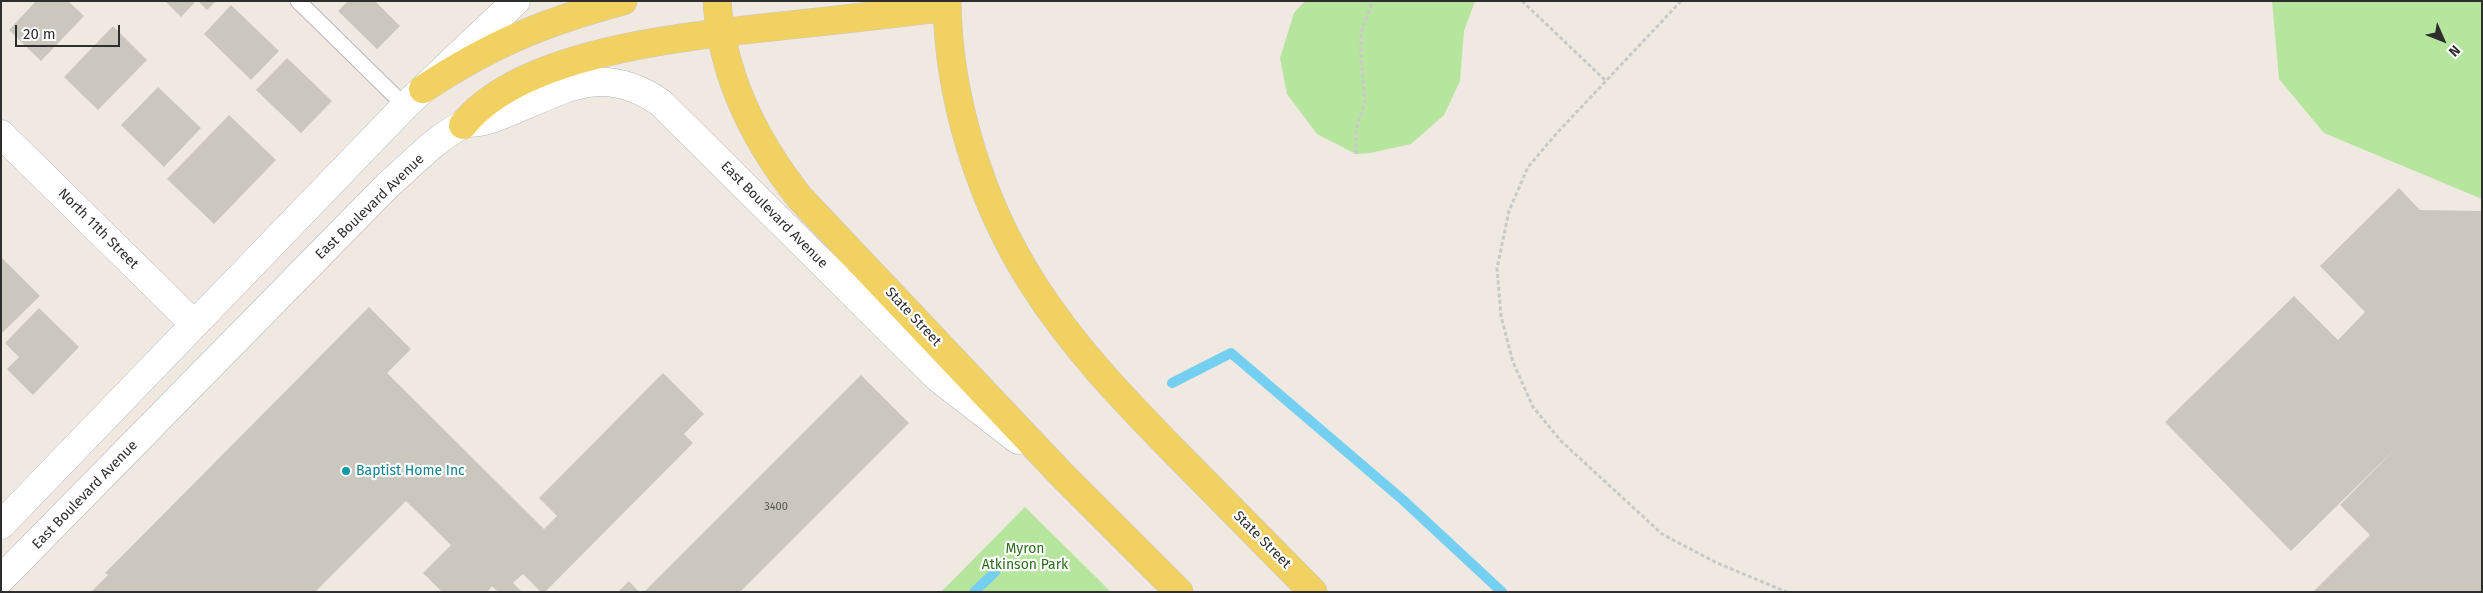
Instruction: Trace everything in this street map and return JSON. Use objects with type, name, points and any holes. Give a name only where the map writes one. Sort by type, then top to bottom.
[{"type":"main road","points":[[414,98],[488,49],[519,34],[551,22],[623,1]]},
{"type":"main road","name":"State Street","points":[[717,1],[720,33],[735,90],[751,124],[779,172],[800,198],[1062,475],[1180,592]]},
{"type":"main road","points":[[463,124],[474,111],[493,98],[537,75],[566,64],[635,45],[947,4]]},
{"type":"main road","name":"State Street","points":[[947,4],[954,74],[962,114],[976,160],[991,201],[1032,283],[1068,333],[1118,394],[1314,592]]},
{"type":"street","points":[[1,525],[414,98],[516,1]]},
{"type":"street","name":"East Boulevard Avenue","points":[[1,580],[388,185],[463,124],[484,122],[587,83],[606,81],[624,84],[643,91],[678,119],[938,378],[1062,475]]},
{"type":"street","name":"North 11th Street","points":[[1,134],[194,324]]},
{"type":"lane","points":[[298,1],[414,98]]},
{"type":"path","points":[[1356,154],[1356,130],[1365,101],[1360,59],[1361,32],[1373,1]]},
{"type":"path","points":[[1522,1],[1606,81]]},
{"type":"path","points":[[1681,1],[1557,133],[1528,167],[1509,211],[1497,268],[1501,316],[1513,362],[1533,407],[1561,442],[1662,534],[1717,564],[1787,592]]},
{"type":"green space","points":[[1305,1],[1475,1],[1464,31],[1460,81],[1444,115],[1411,144],[1370,153],[1356,154],[1317,134],[1287,94],[1280,58],[1294,13]]},
{"type":"green space","points":[[2272,1],[2482,1],[2482,199],[2324,133],[2279,79]]},
{"type":"green space","name":"Myron Atkinson Park","points":[[1025,507],[1111,592],[941,592]]},
{"type":"building","points":[[36,1],[68,1],[84,16],[41,61],[9,30]]},
{"type":"building","points":[[165,1],[196,1],[181,17]]},
{"type":"building","points":[[198,1],[216,1],[207,10]]},
{"type":"building","points":[[348,1],[375,1],[400,26],[377,49],[338,11]]},
{"type":"building","points":[[231,5],[279,51],[251,80],[204,34]]},
{"type":"building","points":[[113,26],[147,60],[98,110],[64,77]]},
{"type":"building","points":[[287,58],[332,101],[301,133],[256,90]]},
{"type":"building","points":[[158,87],[201,128],[164,167],[121,125]]},
{"type":"building","points":[[229,115],[276,160],[214,224],[167,179]]},
{"type":"building","points":[[2399,188],[2420,210],[2482,211],[2482,592],[2313,592],[2370,535],[2340,505],[2395,449],[2291,551],[2165,422],[2294,296],[2338,340],[2365,312],[2320,266]]},
{"type":"building","points":[[1,257],[40,296],[1,334]]},
{"type":"building","name":"Baptist Home Inc","points":[[369,307],[411,349],[387,373],[544,529],[557,516],[539,498],[663,373],[704,414],[684,434],[693,443],[545,592],[541,592],[523,574],[513,583],[522,592],[498,592],[492,586],[487,592],[442,592],[423,573],[451,545],[406,501],[315,592],[91,592],[108,575],[105,573]]},
{"type":"building","points":[[39,308],[79,347],[33,395],[7,369],[19,357],[5,343]]},
{"type":"building","points":[[861,375],[909,423],[740,592],[644,592]]},
{"type":"building","points":[[629,581],[639,592],[618,592]]},
{"type":"waterway","points":[[1172,383],[1231,353],[1403,500],[1502,592]]},
{"type":"waterway","points":[[974,592],[995,572]]},
{"type":"place","name":"Baptist Home Inc","points":[[346,471]]}]
